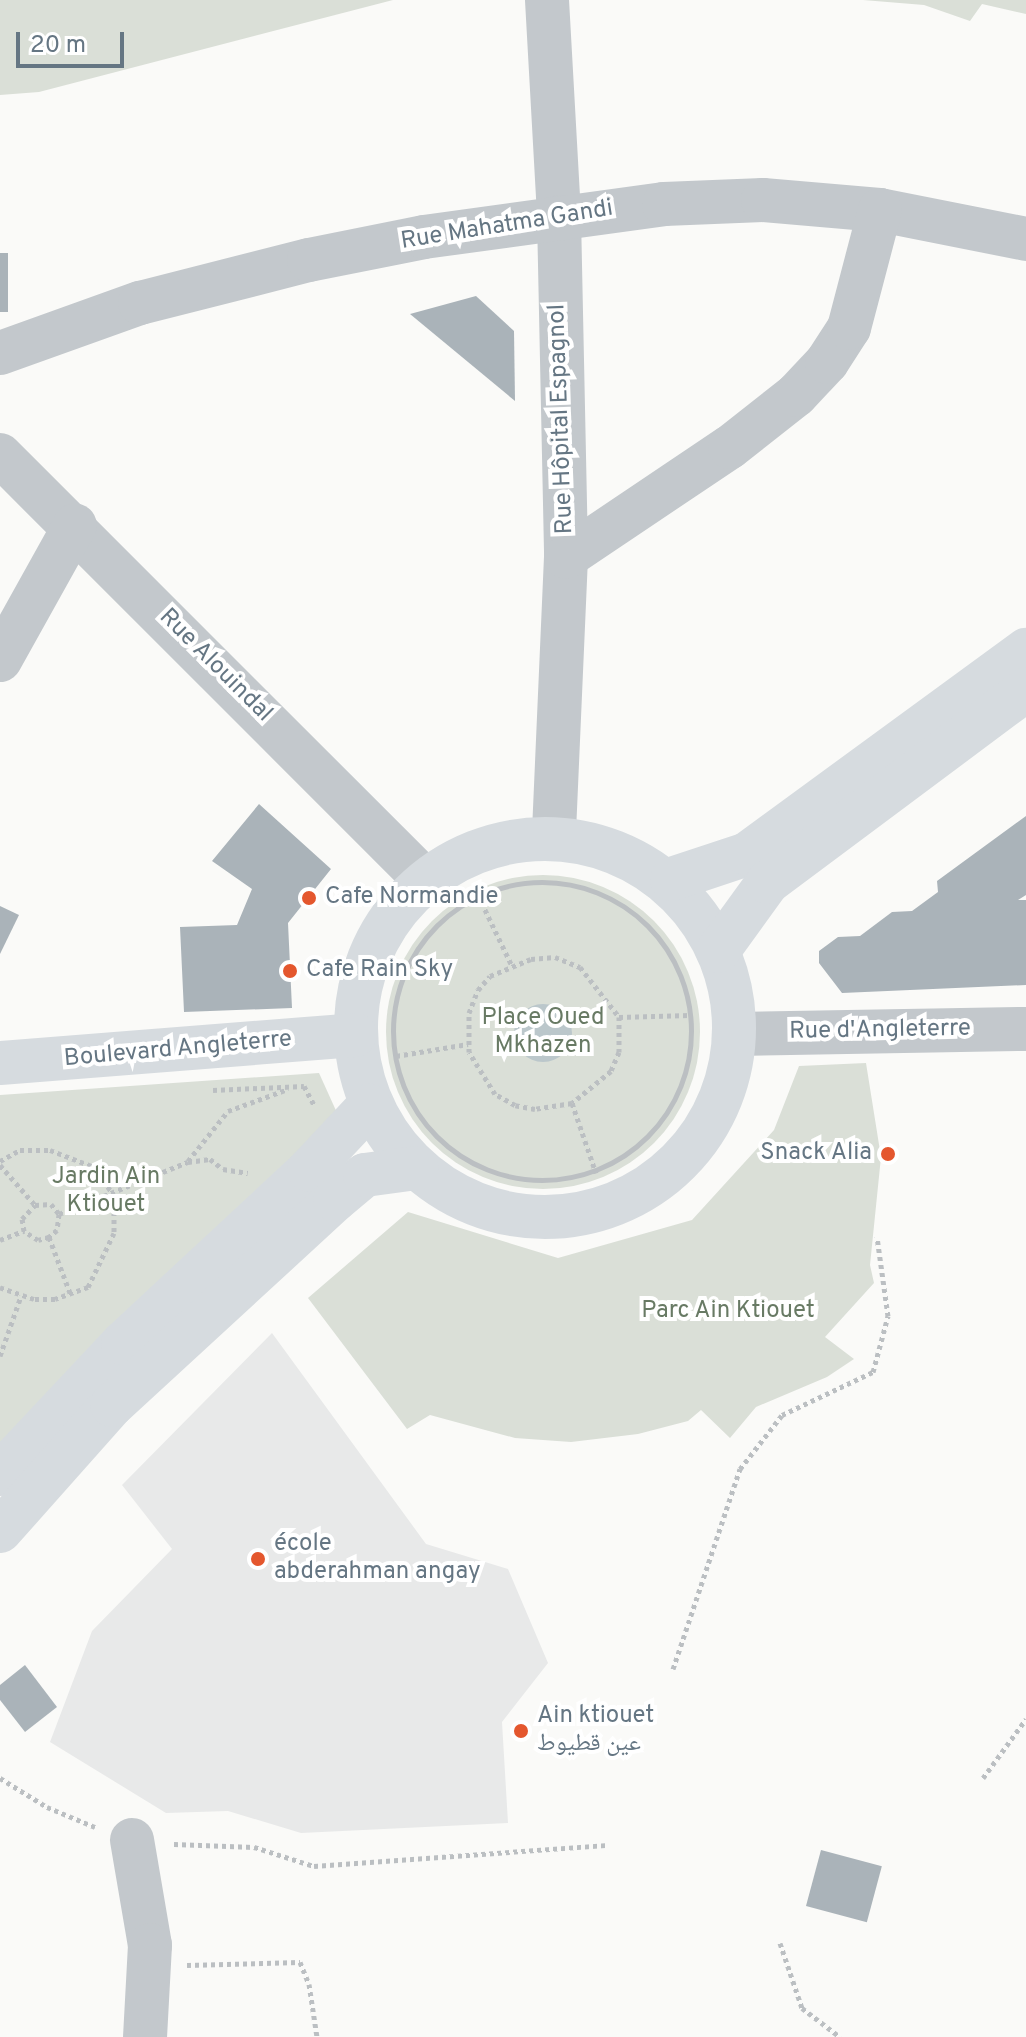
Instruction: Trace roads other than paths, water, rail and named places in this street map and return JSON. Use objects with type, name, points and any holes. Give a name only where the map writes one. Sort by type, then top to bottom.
[{"type":"main road","points":[[672,879],[747,854],[1026,650]]},
{"type":"main road","points":[[718,951],[768,882],[1026,690]]},
{"type":"main road","points":[[554,837],[609,848],[672,879],[718,951],[732,997],[735,1034],[726,1087],[702,1136],[665,1176],[619,1203],[566,1217],[512,1215],[460,1198],[417,1168],[390,1142],[369,1106],[355,1035],[360,984],[379,936],[409,895],[451,862],[501,843],[554,837]]},
{"type":"main road","name":"Boulevard Angleterre","points":[[0,1063],[355,1035]]},
{"type":"main road","points":[[0,1474],[123,1343],[309,1170],[369,1106]]},
{"type":"main road","points":[[0,1531],[112,1405],[335,1200],[365,1175],[417,1168]]},
{"type":"street","name":"Rue Hôpital Espagnol","points":[[547,0],[559,217],[566,557],[554,837]]},
{"type":"street","name":"Rue Mahatma Gandi","points":[[0,353],[140,303],[309,260],[559,217],[664,204],[763,200],[880,210],[1026,239]]},
{"type":"street","points":[[566,557],[730,447],[796,395],[827,362],[849,328],[880,210]]},
{"type":"street","name":"Rue Alouindal","points":[[0,455],[75,525],[426,881]]},
{"type":"street","points":[[0,660],[75,525]]},
{"type":"street","name":"Rue d'Angleterre","points":[[735,1034],[1026,1029]]},
{"type":"street","points":[[132,1840],[150,1968],[145,2037]]},
{"type":"place","name":"Cafe Normandie","points":[[309,898]]},
{"type":"place","name":"Cafe Rain Sky","points":[[290,971]]},
{"type":"place","name":"Snack Alia","points":[[888,1154]]},
{"type":"place","name":"école abderahman angay","points":[[258,1559]]},
{"type":"place","name":"Ain ktiouet عين قطيوط","points":[[521,1731]]},
{"type":"park label","name":"Place Oued Mkhazen","points":[[543,1033]]},
{"type":"park label","name":"Jardin Ain Ktiouet","points":[[106,1192]]},
{"type":"park label","name":"Parc Ain Ktiouet","points":[[728,1312]]}]
